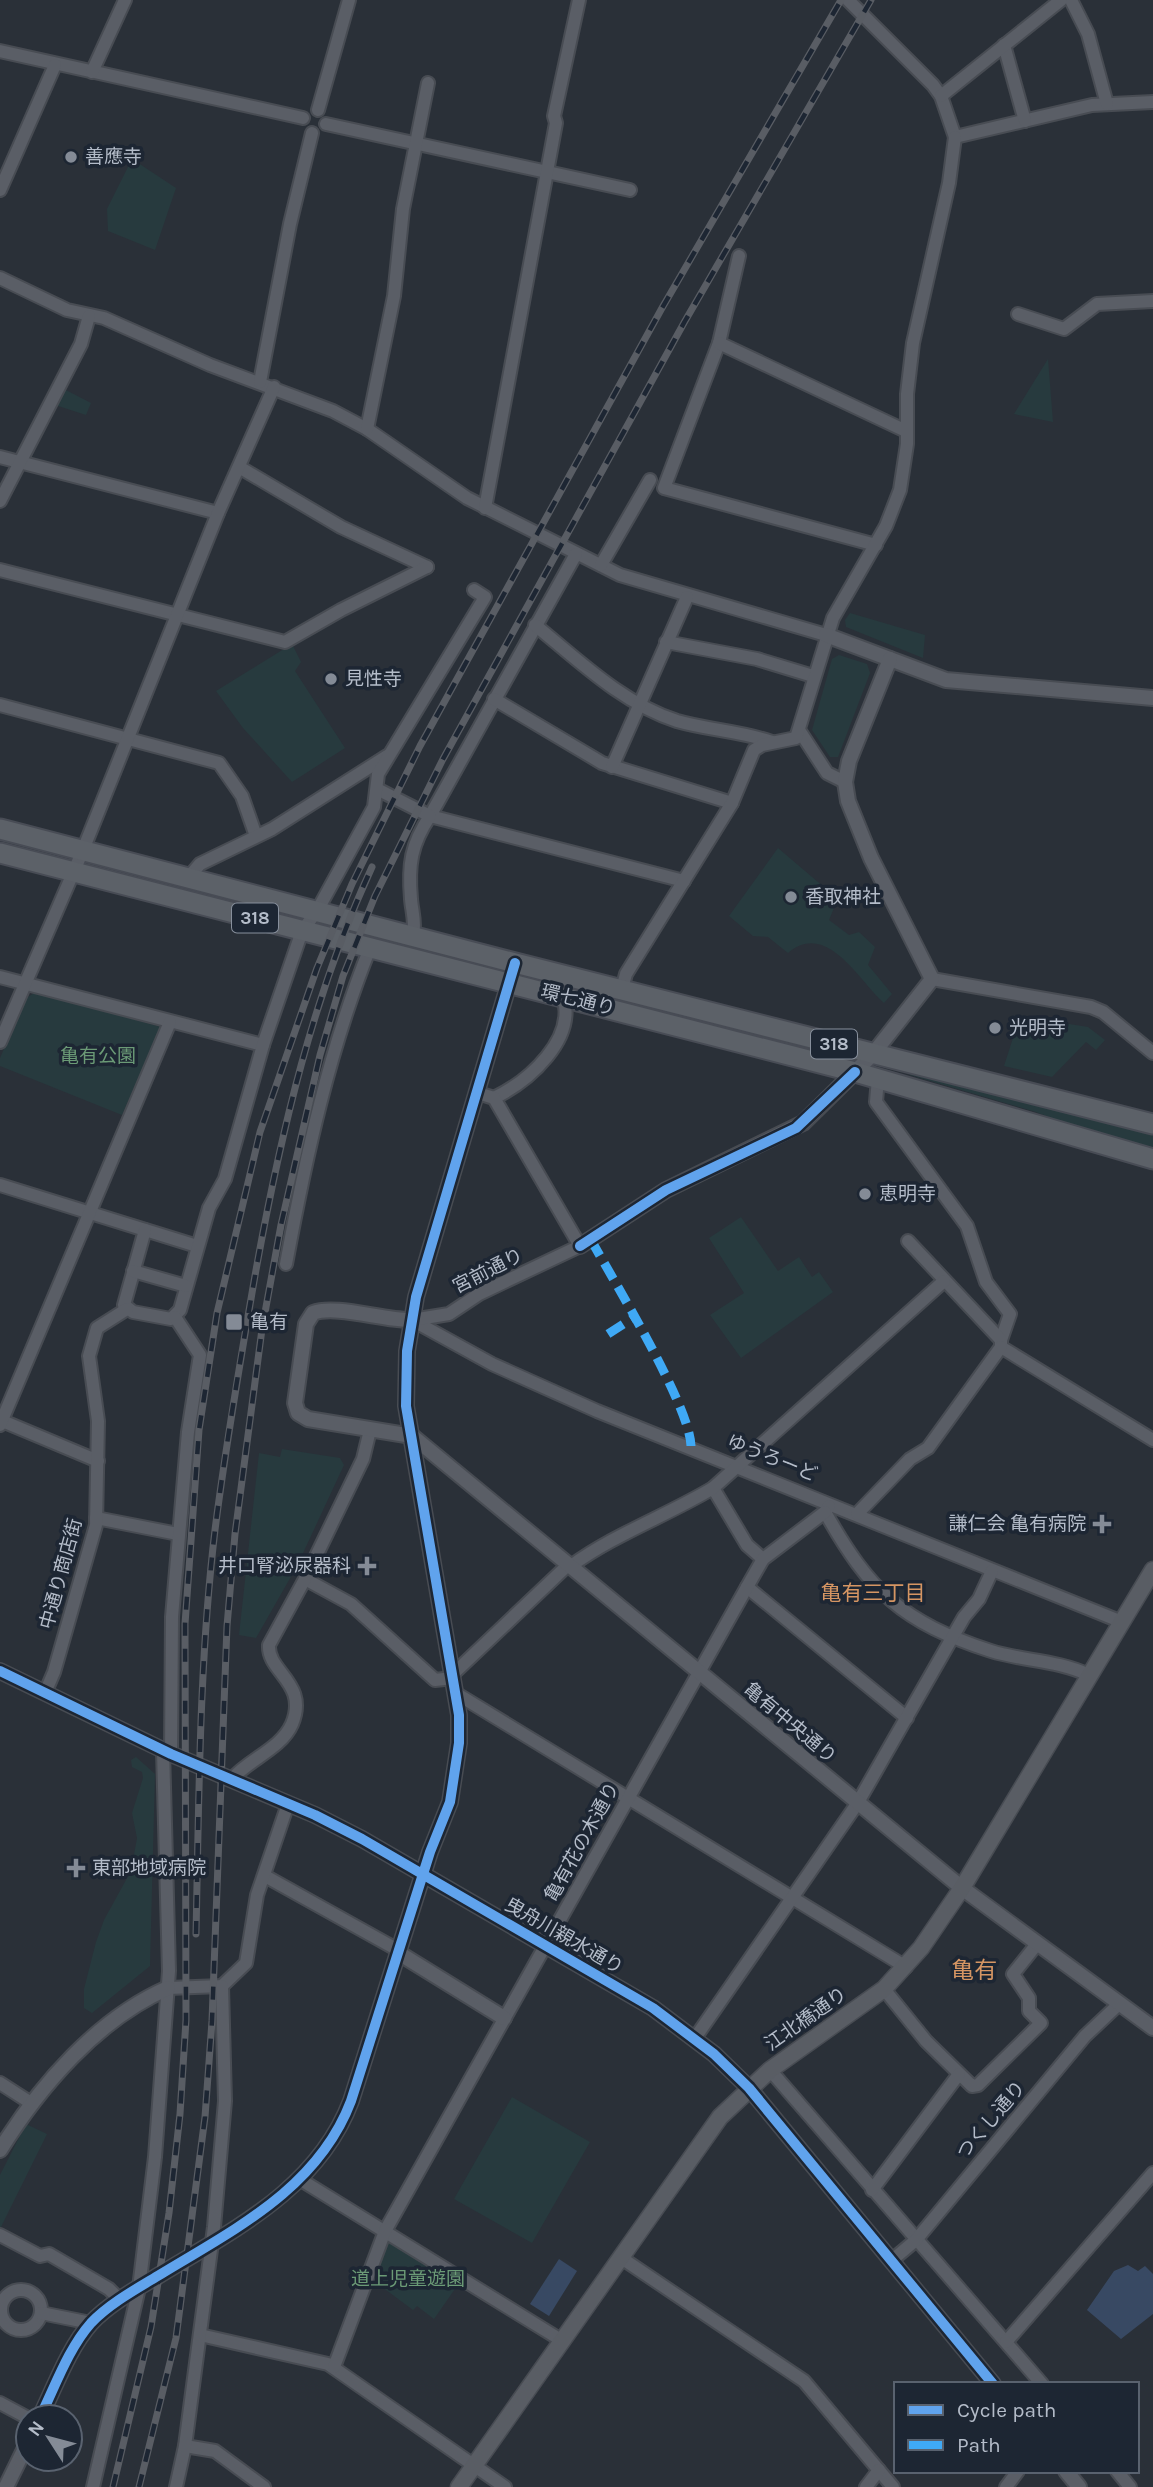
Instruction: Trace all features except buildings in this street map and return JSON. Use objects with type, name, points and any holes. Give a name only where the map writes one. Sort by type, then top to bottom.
[{"type":"main road","name":"環七通り","points":[[0,829],[514,963],[1153,1124]]},
{"type":"main road","name":"環七通り","points":[[0,853],[878,1078],[1153,1159]]},
{"type":"main road","name":"江北橋通り","points":[[459,2487],[712,2127],[770,2070],[884,1989],[906,1967],[962,1888],[1153,1570]]},
{"type":"street","points":[[92,72],[125,0]]},
{"type":"street","points":[[318,110],[349,0]]},
{"type":"street","points":[[485,508],[547,171],[554,116],[579,0]]},
{"type":"street","points":[[535,625],[591,671],[638,703],[676,720],[752,735],[772,742],[786,742],[796,738],[826,635],[876,545],[900,490],[907,444],[913,344],[949,183],[954,137],[941,96],[922,71],[848,0]]},
{"type":"street","points":[[941,96],[1061,0]]},
{"type":"street","points":[[1072,0],[1088,34],[1107,104]]},
{"type":"street","points":[[1004,45],[1025,121]]},
{"type":"street","points":[[0,51],[303,118]]},
{"type":"street","points":[[0,190],[55,65]]},
{"type":"street","points":[[367,429],[394,296],[403,209],[428,83]]},
{"type":"street","points":[[954,137],[1107,104],[1153,102]]},
{"type":"street","points":[[318,110],[326,117],[327,124],[323,130],[312,133],[306,130],[303,118],[310,111],[318,110]]},
{"type":"street","points":[[327,124],[630,190]]},
{"type":"street","points":[[260,382],[282,278],[290,224],[312,133]]},
{"type":"street","points":[[739,256],[719,342],[664,488],[876,545]]},
{"type":"street","points":[[0,278],[67,310],[104,318],[210,365],[333,411],[367,429],[445,485],[485,508],[620,575],[687,597],[826,635],[946,680],[1153,698]]},
{"type":"street","points":[[1018,314],[1064,329],[1097,304],[1153,301]]},
{"type":"street","points":[[0,502],[81,344],[89,316]]},
{"type":"street","points":[[719,342],[906,431]]},
{"type":"street","points":[[0,1042],[74,872],[218,513],[274,387]]},
{"type":"street","points":[[0,457],[218,513]]},
{"type":"street","points":[[0,570],[285,642],[341,610],[427,567],[341,527],[239,467]]},
{"type":"street","points":[[601,565],[647,485],[665,484]]},
{"type":"street","points":[[413,936],[416,924],[409,861],[412,848],[576,554]]},
{"type":"street","points":[[175,1317],[209,1208],[225,1178],[263,1045],[302,931],[317,911],[374,807],[379,790],[378,774],[485,597],[474,590]]},
{"type":"street","points":[[612,766],[687,597]]},
{"type":"street","points":[[666,642],[757,659],[813,676]]},
{"type":"street","points":[[890,659],[849,761],[845,782],[848,801],[871,858],[932,979]]},
{"type":"street","points":[[494,699],[612,766],[732,803]]},
{"type":"street","points":[[0,705],[219,763],[242,796],[256,836]]},
{"type":"street","points":[[799,730],[827,774],[845,782]]},
{"type":"street","points":[[622,989],[626,974],[732,803],[754,750],[772,742]]},
{"type":"street","points":[[188,878],[200,864],[256,836],[390,754]]},
{"type":"street","points":[[379,790],[430,816],[684,881]]},
{"type":"street","points":[[286,1264],[304,1162],[327,1072],[348,1002],[370,948]]},
{"type":"street","points":[[47,2403],[69,2358],[91,2323],[120,2300],[268,2208],[301,2180],[345,2117],[423,1874],[445,1818],[459,1743],[457,1694],[412,1436],[405,1380],[412,1321],[514,963]]},
{"type":"street","points":[[0,977],[263,1045]]},
{"type":"street","points":[[932,979],[1091,1007],[1103,1012],[1153,1053]]},
{"type":"street","points":[[478,1093],[494,1098],[580,1246],[666,1190],[796,1128],[873,1054],[932,979]]},
{"type":"street","points":[[494,1098],[511,1089],[560,1041],[568,1011],[562,996]]},
{"type":"street","points":[[98,1461],[0,1422],[170,1022]]},
{"type":"street","points":[[857,1514],[910,1459],[928,1448],[1001,1343],[1010,1314],[1008,1307],[986,1282],[967,1226],[876,1102],[878,1078]]},
{"type":"street","points":[[0,1185],[197,1246]]},
{"type":"street","points":[[145,1230],[125,1299],[127,1309],[169,1319],[175,1317]]},
{"type":"street","points":[[908,1241],[1001,1343],[1153,1440]]},
{"type":"street","name":"宮前通り","points":[[412,1321],[449,1314],[479,1294],[580,1246]]},
{"type":"street","points":[[133,1271],[186,1286]]},
{"type":"street","points":[[305,1579],[351,1605],[435,1680],[453,1676],[570,1565],[605,1542],[672,1511],[713,1488],[944,1281]]},
{"type":"street","name":"中通り商店街","points":[[45,1693],[72,1611],[96,1517],[98,1421],[89,1356],[97,1328],[127,1309]]},
{"type":"street","points":[[412,1321],[386,1320],[326,1310],[313,1313],[306,1324],[295,1403],[298,1413],[308,1419],[412,1436]]},
{"type":"street","points":[[93,2487],[139,2288],[155,2157],[168,1988],[167,1752],[172,1617],[178,1534],[200,1354],[175,1317]]},
{"type":"street","name":"ゆうろーど","points":[[412,1321],[518,1376],[737,1466],[828,1507],[857,1514],[992,1572],[1122,1622]]},
{"type":"street","points":[[232,1779],[246,1763],[281,1741],[293,1720],[293,1690],[268,1650],[271,1639],[305,1579],[363,1459],[370,1430]]},
{"type":"street","name":"亀有中央通り","points":[[412,1436],[962,1888],[1153,2028]]},
{"type":"street","points":[[713,1488],[747,1545],[764,1559]]},
{"type":"street","points":[[828,1507],[841,1543],[872,1585],[918,1621],[992,1651],[1069,1666],[1088,1675]]},
{"type":"street","name":"亀有花の木通り","points":[[334,2367],[384,2231],[747,1587],[764,1559],[828,1507]]},
{"type":"street","points":[[96,1517],[178,1534]]},
{"type":"street","points":[[695,2038],[858,1804],[964,1617],[979,1599],[992,1572]]},
{"type":"street","points":[[747,1587],[907,1718]]},
{"type":"street","name":"曳舟川親水通り","points":[[0,1671],[167,1752],[362,1839],[653,2008],[695,2038],[749,2088],[991,2382]]},
{"type":"street","points":[[457,1694],[906,1967]]},
{"type":"street","points":[[0,2150],[32,2103],[98,2032],[168,1988],[222,1986],[246,1963],[254,1905],[288,1804]]},
{"type":"street","points":[[265,1876],[398,1951],[504,2018]]},
{"type":"street","points":[[884,1989],[926,2041],[972,2086],[978,2085],[1041,2023],[1029,2011],[1029,1998],[1013,1974],[1037,1944]]},
{"type":"street","points":[[176,2487],[186,2446],[200,2336],[225,2101],[222,1986]]},
{"type":"street","name":"つくし通り","points":[[891,2261],[916,2240],[1085,2036],[1119,2004]]},
{"type":"street","points":[[770,2070],[1040,2382]]},
{"type":"street","points":[[872,2190],[959,2074]]},
{"type":"street","points":[[0,2083],[32,2103]]},
{"type":"street","points":[[1006,2342],[1153,2173]]},
{"type":"street","points":[[301,2180],[561,2340]]},
{"type":"street","points":[[0,2235],[40,2256],[49,2255],[109,2289],[120,2300]]},
{"type":"street","points":[[620,2257],[804,2381],[893,2487]]},
{"type":"street","points":[[24,2290],[39,2301],[41,2313],[34,2325],[21,2330],[8,2325],[1,2306],[7,2295],[24,2290]]},
{"type":"street","points":[[41,2313],[91,2323]]},
{"type":"street","points":[[200,2336],[334,2367],[505,2487]]},
{"type":"street","points":[[186,2446],[215,2451],[264,2487]]},
{"type":"street","points":[[866,2487],[879,2470]]},
{"type":"street","points":[[6,2487],[14,2471]]},
{"type":"street","points":[[1068,2473],[1079,2487]]},
{"type":"street","points":[[1119,2473],[1130,2487]]},
{"type":"green space","points":[[132,159],[176,188],[155,250],[108,231],[107,209]]},
{"type":"green space","points":[[1048,359],[1053,422],[1014,414]]},
{"type":"green space","points":[[60,387],[91,403],[86,415],[52,404]]},
{"type":"green space","points":[[850,613],[925,635],[923,658],[846,627],[845,620]]},
{"type":"green space","points":[[292,644],[301,662],[295,671],[345,748],[292,782],[243,728],[216,691]]},
{"type":"green space","points":[[839,655],[867,664],[870,673],[838,757],[830,757],[812,730],[832,659]]},
{"type":"green space","points":[[778,848],[825,888],[834,908],[829,920],[849,935],[859,932],[875,947],[868,965],[892,994],[884,1003],[841,957],[829,948],[816,944],[802,945],[788,953],[768,937],[753,936],[729,916]]},
{"type":"green space","name":"亀有公園","points":[[36,992],[161,1027],[122,1115],[0,1066],[0,1058],[26,998]]},
{"type":"green space","points":[[1020,1016],[1088,1027],[1105,1040],[1096,1050],[1086,1042],[1052,1077],[1004,1066]]},
{"type":"green space","points":[[910,1071],[1153,1133],[1153,1152],[1093,1135],[1036,1112],[910,1075]]},
{"type":"green space","points":[[741,1217],[778,1271],[799,1257],[812,1277],[819,1272],[833,1292],[741,1358],[710,1315],[744,1293],[709,1238]]},
{"type":"green space","points":[[282,1449],[340,1458],[344,1465],[297,1566],[256,1638],[239,1635],[259,1453],[280,1457]]},
{"type":"green space","points":[[136,1757],[155,1774],[150,1966],[92,2013],[84,2008],[84,1989],[96,1942],[104,1920],[131,1871],[137,1838],[132,1813],[143,1778],[142,1772],[132,1767],[131,1760]]},
{"type":"green space","points":[[512,2097],[590,2142],[532,2243],[454,2199]]},
{"type":"green space","points":[[26,2124],[47,2134],[0,2229],[0,2175]]},
{"type":"green space","name":"道上児童遊園","points":[[387,2244],[394,2244],[457,2286],[434,2319],[417,2306],[413,2310],[374,2281]]},
{"type":"water","points":[[559,2259],[577,2271],[549,2316],[530,2304]]},
{"type":"water","points":[[1128,2265],[1138,2271],[1145,2266],[1153,2274],[1153,2314],[1121,2339],[1087,2310],[1114,2271]]},
{"type":"railway","points":[[113,2487],[151,2327],[169,2213],[180,2114],[186,2020],[185,1624],[199,1430],[217,1313],[260,1132],[317,968],[352,884],[420,746],[662,308],[841,0]]},
{"type":"railway","points":[[139,2487],[176,2338],[205,2117],[212,2021],[227,1626],[235,1534],[262,1329],[281,1225],[320,1055],[343,976],[375,896],[443,759],[685,321],[871,0]]},
{"type":"railway","points":[[196,1934],[206,1630],[215,1530],[239,1367],[276,1167],[301,1065],[332,965],[372,867]]},
{"type":"marked path","points":[[591,1240],[665,1374],[687,1427],[691,1446]]},
{"type":"marked path","points":[[608,1334],[633,1318]]},
{"type":"cycle path","points":[[46,2403],[75,2344],[91,2323],[124,2296],[217,2240],[271,2203],[296,2182],[318,2158],[336,2132],[351,2101],[430,1852],[450,1802],[459,1743],[459,1715],[406,1406],[407,1351],[416,1297],[515,963]]},
{"type":"cycle path","points":[[580,1246],[666,1190],[796,1128],[855,1072]]},
{"type":"cycle path","points":[[0,1671],[171,1754],[315,1815],[362,1839],[653,2008],[714,2054],[749,2088],[991,2382]]},
{"type":"place","name":"善應寺","points":[[71,157]]},
{"type":"place","name":"見性寺","points":[[331,679]]},
{"type":"place","name":"香取神社","points":[[791,897]]},
{"type":"place","name":"光明寺","points":[[995,1028]]},
{"type":"place","name":"恵明寺","points":[[865,1194]]},
{"type":"place","name":"亀有","points":[[234,1322]]},
{"type":"place","name":"謙仁会 亀有病院","points":[[1102,1524]]},
{"type":"place","name":"井口腎泌尿器科","points":[[367,1566]]},
{"type":"place","name":"東部地域病院","points":[[76,1868]]},
{"type":"district","name":"亀有三丁目","points":[[873,1593]]},
{"type":"district","name":"亀有","points":[[974,1970]]}]
